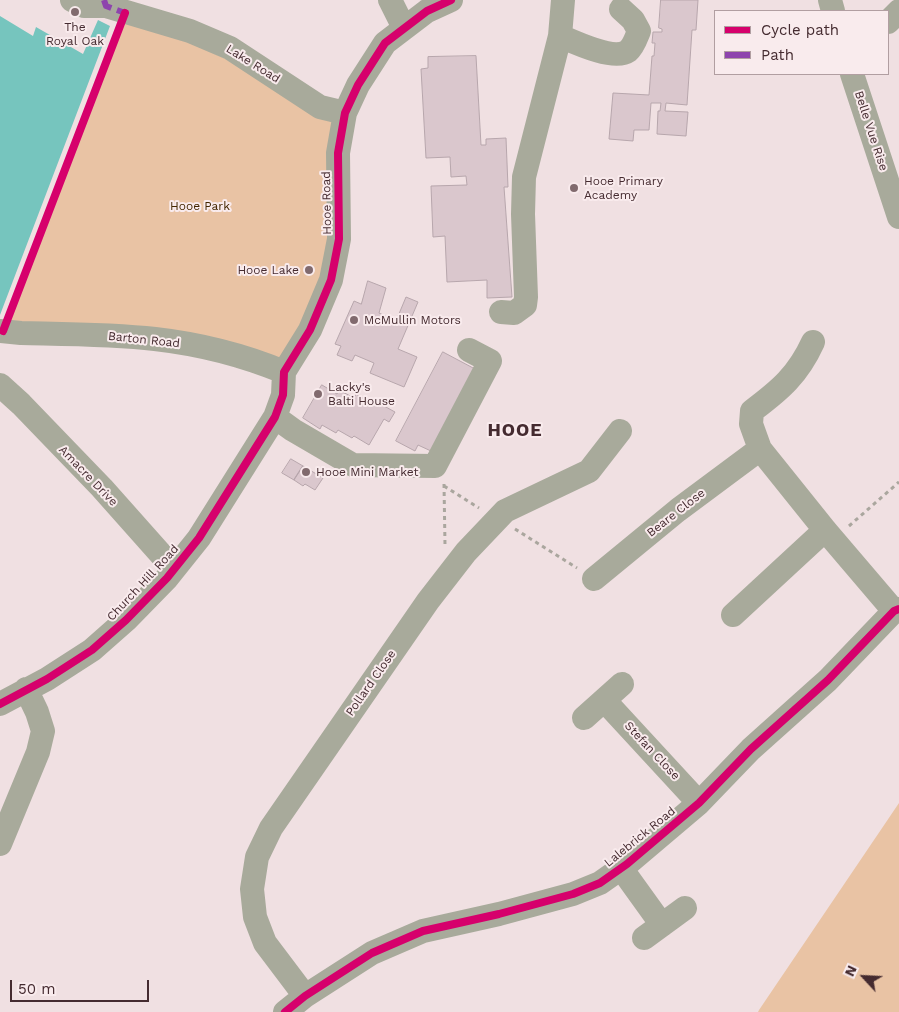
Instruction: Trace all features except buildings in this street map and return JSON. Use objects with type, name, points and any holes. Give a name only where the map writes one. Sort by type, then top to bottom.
[{"type":"street","name":"Lake Road","points":[[72,0],[84,6],[105,3],[190,31],[230,48],[320,107],[346,113]]},
{"type":"street","points":[[390,0],[404,28]]},
{"type":"street","name":"Hooe Road","points":[[269,427],[283,395],[284,372],[310,330],[331,280],[339,239],[338,153],[346,113],[358,85],[385,43],[427,11],[451,0]]},
{"type":"street","points":[[501,312],[514,313],[525,305],[524,177],[560,36],[563,0]]},
{"type":"street","points":[[560,36],[582,46],[606,52],[620,54],[628,51],[635,42],[639,31],[633,20],[621,9]]},
{"type":"street","points":[[889,21],[899,11]]},
{"type":"street","name":"Belle Vue Rise","points":[[852,75],[899,217]]},
{"type":"street","name":"Barton Road","points":[[0,331],[155,339],[212,349],[257,361],[284,372]]},
{"type":"street","points":[[813,342],[804,362],[798,370],[770,398],[752,411],[752,424],[760,449],[829,535],[897,610]]},
{"type":"street","points":[[269,427],[293,430],[353,465],[435,466],[490,362],[469,350]]},
{"type":"street","name":"Amacre Drive","points":[[0,385],[21,404],[102,488],[174,569]]},
{"type":"street","name":"Church Hill Road","points":[[0,704],[92,650],[126,620],[174,569],[199,538],[269,427]]},
{"type":"street","name":"Pollard Close","points":[[305,996],[266,943],[255,918],[252,889],[257,857],[271,828],[428,600],[466,552],[504,511],[589,471],[620,431]]},
{"type":"street","name":"Beare Close","points":[[594,579],[678,510],[760,449]]},
{"type":"street","points":[[733,615],[829,535]]},
{"type":"street","name":"Lalebrick Road","points":[[284,1012],[305,996],[372,953],[423,931],[499,914],[573,894],[600,883],[621,868],[699,803],[751,749],[828,680],[897,610]]},
{"type":"street","points":[[584,718],[622,684]]},
{"type":"street","points":[[0,844],[38,752],[43,731],[38,712],[26,689]]},
{"type":"street","name":"Stefan Close","points":[[604,700],[699,803]]},
{"type":"street","name":"Lalebrick Road","points":[[621,868],[653,932],[685,908]]},
{"type":"path","points":[[444,479],[446,578]]},
{"type":"path","points":[[829,535],[899,482]]},
{"type":"path","points":[[444,486],[594,579]]},
{"type":"green space","name":"Hooe Park","points":[[125,13],[345,113],[339,239],[284,372],[257,361],[3,331]]},
{"type":"green space","points":[[899,803],[899,1012],[758,1012],[759,1010]]},
{"type":"water","points":[[0,16],[33,36],[36,27],[83,54],[98,20],[110,26],[0,315]]},
{"type":"marked path","points":[[104,0],[106,6],[125,13]]},
{"type":"cycle path","points":[[0,704],[47,679],[92,650],[126,620],[167,578],[199,538],[275,417],[283,395],[284,372],[310,330],[331,280],[339,239],[338,153],[345,113],[358,85],[385,43],[427,11],[451,0]]},
{"type":"cycle path","points":[[3,331],[125,13]]},
{"type":"cycle path","points":[[285,1012],[305,996],[372,953],[423,931],[499,914],[573,894],[600,883],[627,864],[699,803],[751,749],[828,680],[894,611],[899,609]]},
{"type":"place","name":"The Royal Oak","points":[[75,12]]},
{"type":"place","name":"Hooe Primary Academy","points":[[574,188]]},
{"type":"place","name":"Hooe Lake","points":[[309,270]]},
{"type":"place","name":"McMullin Motors","points":[[354,320]]},
{"type":"place","name":"Lacky's Balti House","points":[[318,394]]},
{"type":"place","name":"Hooe Mini Market","points":[[306,472]]},
{"type":"district","name":"HOOE","points":[[515,431]]}]
